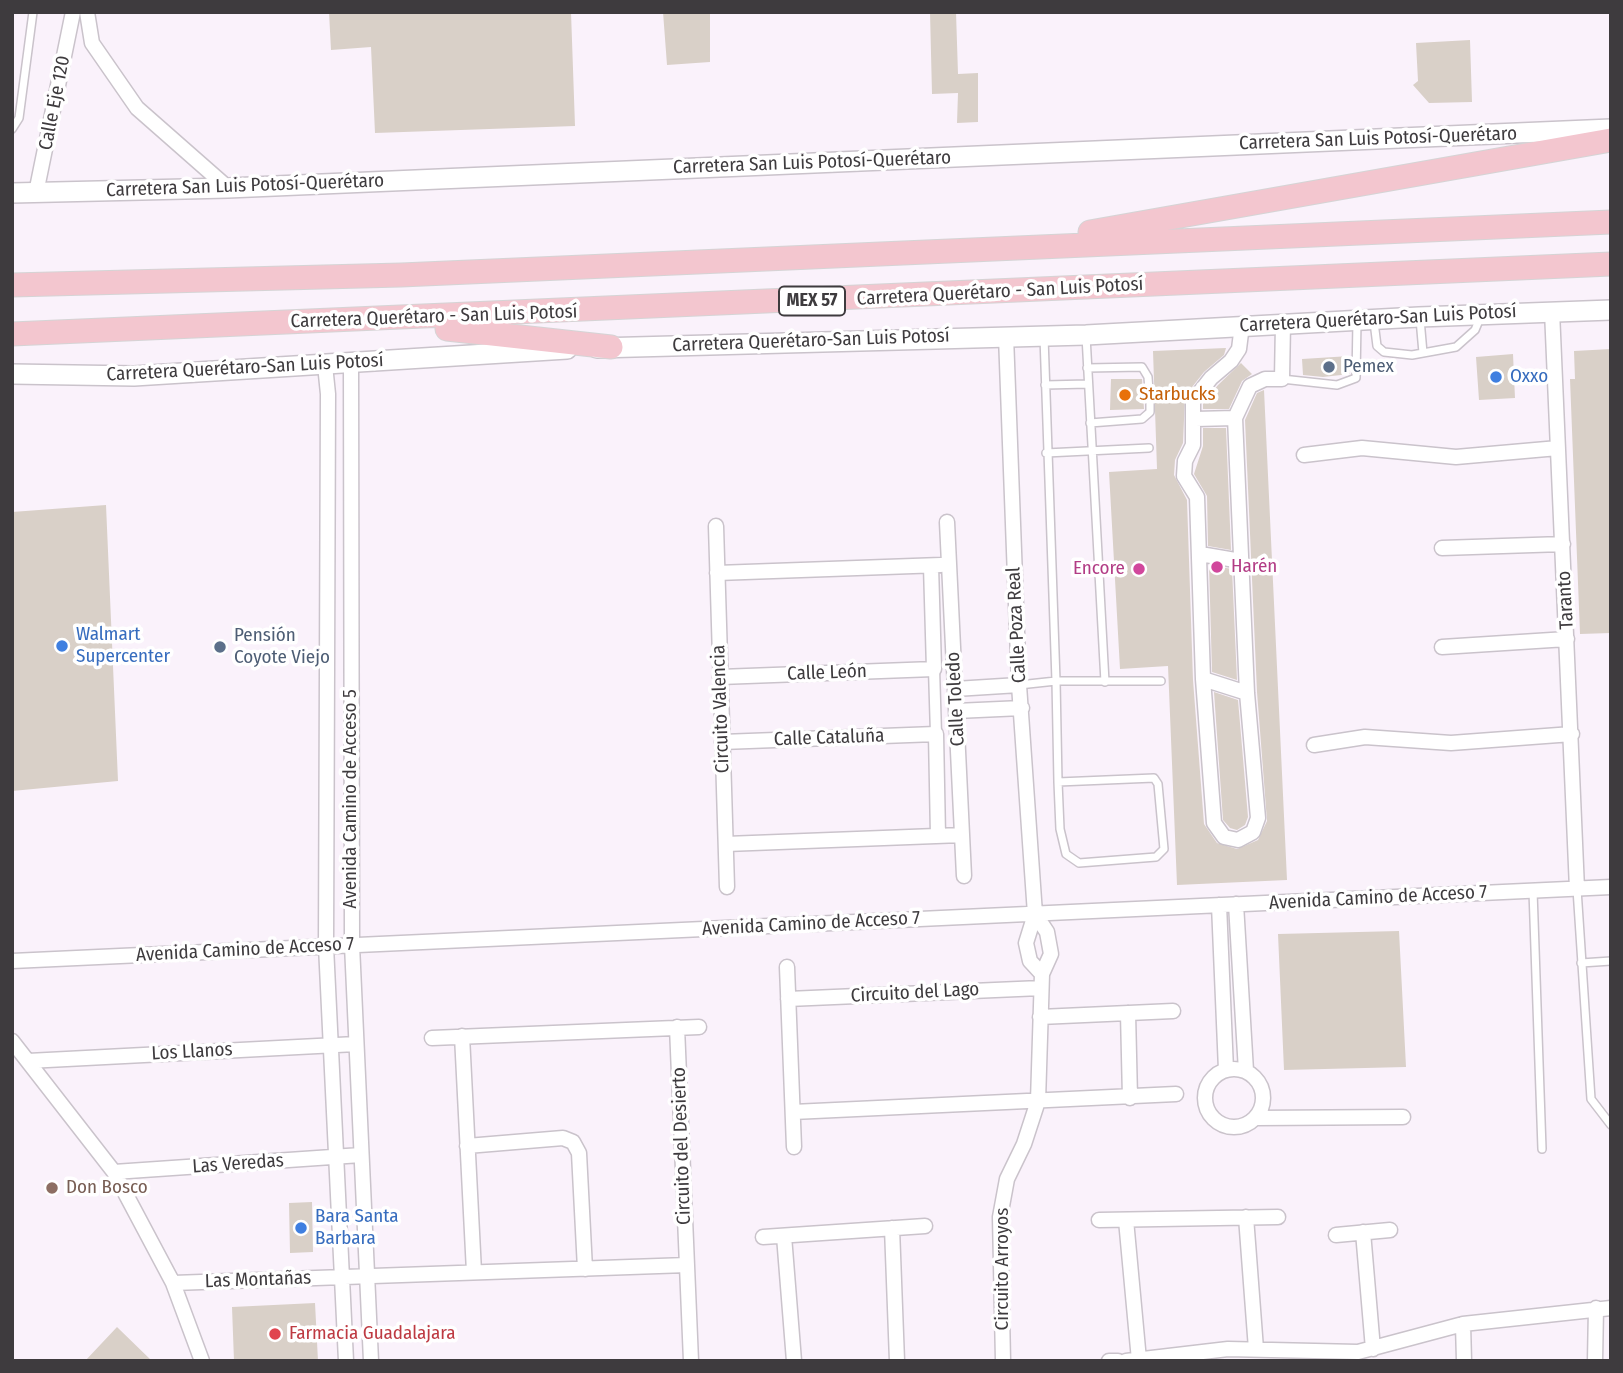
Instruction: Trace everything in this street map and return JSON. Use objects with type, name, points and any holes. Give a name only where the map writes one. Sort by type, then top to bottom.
[{"type":"highway","points":[[995,248],[1611,140]]},
{"type":"highway","name":"MEX 57","points":[[12,285],[401,275],[1611,222]]},
{"type":"highway","name":"Carretera Querétaro - San Luis Potosí","points":[[12,334],[374,321],[1611,264]]},
{"type":"highway","points":[[374,321],[611,347]]},
{"type":"main road","name":"Carretera San Luis Potosí-Querétaro","points":[[12,193],[228,188],[1611,129]]},
{"type":"main road","name":"Carretera Querétaro-San Luis Potosí","points":[[12,374],[134,376],[611,347],[1044,337],[1552,310],[1611,310]]},
{"type":"street","name":"Calle Eje 120","points":[[36,193],[73,12]]},
{"type":"street","points":[[87,12],[92,43],[136,108],[228,188]]},
{"type":"street","name":"Taranto","points":[[1552,310],[1573,734],[1577,889]]},
{"type":"street","points":[[1242,325],[1239,349],[1231,362],[1211,378],[1193,401],[1193,445],[1185,461],[1184,476],[1197,497],[1203,679],[1213,823],[1224,837],[1238,840],[1253,832],[1258,818],[1247,693],[1236,418],[1250,386],[1265,379],[1282,379],[1283,323]]},
{"type":"street","name":"Calle Poza Real","points":[[1006,336],[1019,685],[1035,914]]},
{"type":"street","name":"Avenida Camino de Acceso 5","points":[[351,363],[352,945],[371,1361]]},
{"type":"street","name":"Avenida Camino de Acceso 5","points":[[325,365],[328,464],[326,946],[346,1361]]},
{"type":"street","points":[[1195,419],[1236,418]]},
{"type":"street","points":[[1304,455],[1362,448],[1456,457],[1558,448]]},
{"type":"street","points":[[328,464],[351,461]]},
{"type":"street","name":"Calle Toledo","points":[[947,522],[964,876]]},
{"type":"street","name":"Circuito Valencia","points":[[716,526],[727,887]]},
{"type":"street","points":[[1442,548],[1563,544]]},
{"type":"street","points":[[1200,554],[1241,561]]},
{"type":"street","name":"Calle Toledo","points":[[931,565],[939,836]]},
{"type":"street","points":[[717,573],[949,565]]},
{"type":"street","points":[[327,588],[351,587]]},
{"type":"street","points":[[1442,647],[1567,639]]},
{"type":"street","name":"Calle León","points":[[720,677],[934,669]]},
{"type":"street","points":[[1203,679],[1247,693]]},
{"type":"street","points":[[955,689],[1019,685]]},
{"type":"street","points":[[327,696],[351,700]]},
{"type":"street","points":[[956,711],[1021,708]]},
{"type":"street","name":"Calle Cataluña","points":[[722,742],[936,734]]},
{"type":"street","points":[[1314,745],[1365,737],[1451,743],[1573,734]]},
{"type":"street","points":[[327,801],[351,802]]},
{"type":"street","points":[[726,844],[962,835]]},
{"type":"street","name":"Avenida Camino de Acceso 7","points":[[12,961],[1611,887]]},
{"type":"street","points":[[1236,904],[1246,1071]]},
{"type":"street","points":[[1219,905],[1226,1070]]},
{"type":"street","name":"Circuito Arroyos","points":[[1035,914],[1026,943],[1030,961],[1041,981]]},
{"type":"street","name":"Circuito Arroyos","points":[[1003,1361],[1000,1217],[1007,1180],[1024,1144],[1038,1101],[1041,981],[1051,954],[1051,943],[1035,914]]},
{"type":"street","points":[[787,967],[794,1147]]},
{"type":"street","points":[[1222,979],[1241,978]]},
{"type":"street","name":"Circuito del Lago","points":[[788,999],[1041,981]]},
{"type":"street","points":[[1040,1017],[1173,1011]]},
{"type":"street","points":[[1128,1013],[1130,1098]]},
{"type":"street","name":"Circuito del Desierto","points":[[677,1027],[691,1361]]},
{"type":"street","points":[[432,1038],[699,1027]]},
{"type":"street","points":[[461,1037],[474,1272]]},
{"type":"street","points":[[12,1041],[114,1172],[173,1283],[202,1361]]},
{"type":"street","name":"Los Llanos","points":[[28,1061],[356,1044]]},
{"type":"street","points":[[1256,1118],[1263,1101],[1263,1092],[1254,1076],[1246,1071],[1226,1070],[1210,1081],[1204,1100],[1206,1110],[1212,1118],[1228,1128],[1239,1128],[1256,1118],[1403,1117]]},
{"type":"street","points":[[793,1112],[1176,1094]]},
{"type":"street","points":[[467,1146],[563,1138],[573,1142],[579,1153],[584,1269]]},
{"type":"street","name":"Las Veredas","points":[[114,1172],[361,1155]]},
{"type":"street","points":[[1247,1217],[1256,1349]]},
{"type":"street","points":[[1099,1220],[1278,1217]]},
{"type":"street","points":[[1126,1220],[1139,1360]]},
{"type":"street","points":[[763,1237],[925,1226]]},
{"type":"street","points":[[892,1228],[897,1361]]},
{"type":"street","points":[[1336,1235],[1391,1230]]},
{"type":"street","points":[[1363,1232],[1373,1349]]},
{"type":"street","points":[[784,1236],[794,1361]]},
{"type":"street","points":[[367,1276],[687,1265]]},
{"type":"street","name":"Las Montañas","points":[[173,1283],[367,1276]]},
{"type":"street","points":[[1126,1361],[1228,1355],[1256,1349],[1344,1357],[1464,1324],[1603,1308],[1595,1361]]},
{"type":"street","points":[[1464,1324],[1464,1361]]},
{"type":"street","points":[[1111,1361],[1118,1361]]},
{"type":"lane","points":[[12,129],[19,118],[33,12]]},
{"type":"lane","points":[[1365,319],[1377,346],[1384,352],[1423,353],[1456,347],[1475,330],[1481,314]]},
{"type":"lane","points":[[1419,317],[1423,353]]},
{"type":"lane","points":[[1282,379],[1337,385],[1356,378],[1365,319]]},
{"type":"lane","points":[[1086,335],[1105,682]]},
{"type":"lane","points":[[1044,337],[1046,453],[1056,681],[1058,782],[1060,829],[1066,854],[1079,863],[1156,858],[1164,849],[1158,784],[1154,778],[1058,782]]},
{"type":"lane","points":[[1087,369],[1142,367],[1148,377],[1150,404],[1150,412],[1142,419],[1090,423]]},
{"type":"lane","points":[[1045,385],[1088,384]]},
{"type":"lane","points":[[1046,453],[1149,448]]},
{"type":"lane","points":[[1019,685],[1056,681],[1161,681]]},
{"type":"lane","points":[[1577,889],[1591,1099],[1611,1125]]},
{"type":"lane","points":[[1533,891],[1542,1149]]},
{"type":"lane","points":[[1581,963],[1611,961]]},
{"type":"building","points":[[329,12],[571,12],[575,126],[375,133],[371,47],[331,50]]},
{"type":"building","points":[[663,12],[710,12],[710,62],[667,65]]},
{"type":"building","points":[[930,12],[956,12],[958,74],[978,73],[978,122],[957,123],[958,93],[932,94]]},
{"type":"building","points":[[1470,40],[1472,102],[1429,103],[1413,85],[1418,81],[1416,43]]},
{"type":"building","points":[[1226,348],[1224,355],[1204,372],[1185,396],[1183,443],[1175,460],[1174,475],[1187,500],[1193,680],[1204,824],[1217,843],[1237,849],[1258,840],[1267,821],[1257,692],[1245,420],[1257,393],[1264,390],[1287,880],[1177,885],[1168,666],[1120,669],[1109,472],[1157,469],[1153,351]]},
{"type":"building","points":[[1611,349],[1611,633],[1580,634],[1570,379],[1575,379],[1574,351]]},
{"type":"building","name":"Oxxo","points":[[1513,354],[1515,398],[1479,400],[1476,357]]},
{"type":"building","name":"Pemex","points":[[1350,356],[1350,374],[1323,377],[1303,375],[1302,359]]},
{"type":"building","points":[[1241,363],[1252,374],[1242,381],[1229,409],[1203,409],[1203,404],[1218,385]]},
{"type":"building","name":"Starbucks","points":[[1111,379],[1142,379],[1144,409],[1110,410]]},
{"type":"building","points":[[1203,428],[1226,428],[1231,550],[1208,546],[1207,496],[1194,474],[1203,446]]},
{"type":"building","name":"Walmart Supercenter","points":[[106,505],[118,781],[12,791],[12,512]]},
{"type":"building","points":[[1209,565],[1232,569],[1237,680],[1212,672]]},
{"type":"building","points":[[1214,692],[1238,700],[1248,817],[1245,825],[1237,830],[1230,828],[1223,820]]},
{"type":"building","points":[[1399,931],[1406,1067],[1284,1070],[1278,934]]},
{"type":"building","name":"Bara Santa Barbara","points":[[312,1202],[313,1252],[290,1253],[289,1203]]},
{"type":"building","name":"Farmacia Guadalajara","points":[[315,1303],[318,1361],[234,1361],[232,1307]]},
{"type":"building","points":[[117,1327],[152,1361],[85,1361]]},
{"type":"place","name":"Pemex","points":[[1329,367]]},
{"type":"place","name":"Oxxo","points":[[1496,377]]},
{"type":"place","name":"Starbucks","points":[[1125,395]]},
{"type":"place","name":"Harén","points":[[1217,567]]},
{"type":"place","name":"Encore","points":[[1139,569]]},
{"type":"place","name":"Walmart Supercenter","points":[[62,646]]},
{"type":"place","name":"Pensión Coyote Viejo","points":[[220,647]]},
{"type":"place","name":"Don Bosco","points":[[52,1188]]},
{"type":"place","name":"Bara Santa Barbara","points":[[301,1228]]},
{"type":"place","name":"Farmacia Guadalajara","points":[[275,1334]]}]
